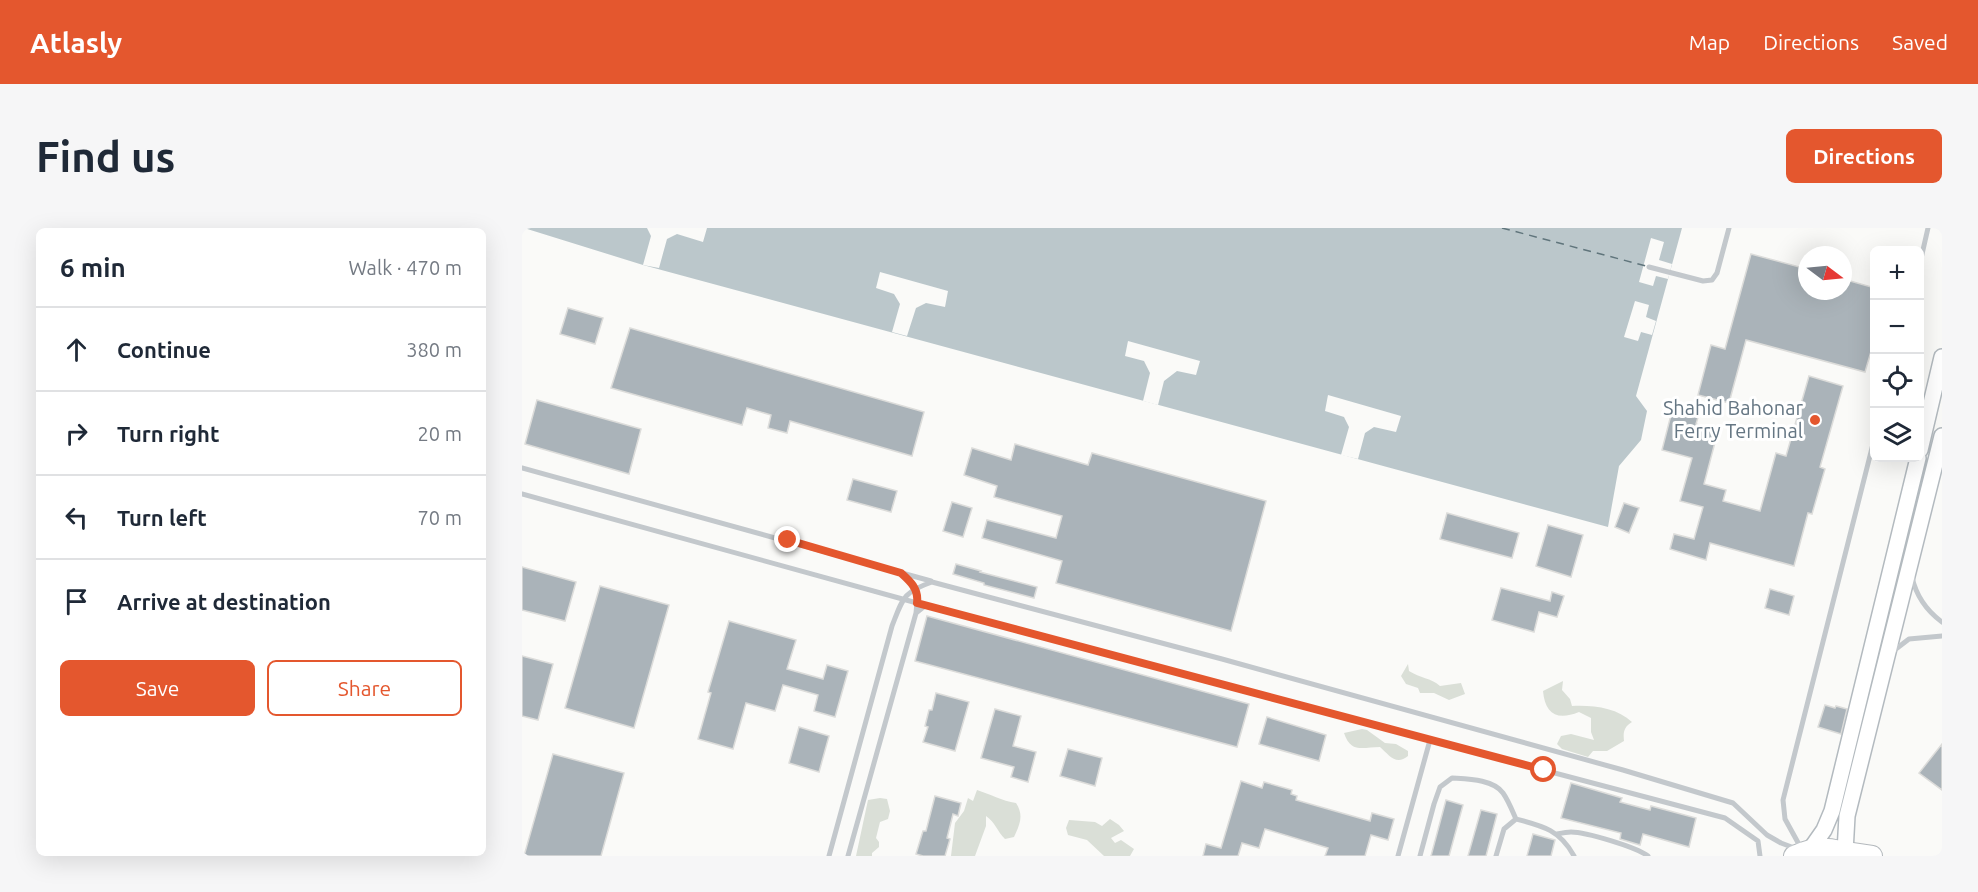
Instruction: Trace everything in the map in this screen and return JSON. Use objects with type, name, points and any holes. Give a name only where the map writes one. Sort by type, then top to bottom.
[{"type":"highway","points":[[1803,852],[1822,848],[1848,854],[1872,856]]},
{"type":"street","points":[[1924,433],[1942,357]]},
{"type":"street","points":[[1848,854],[1847,816],[1942,436]]},
{"type":"street","points":[[1803,852],[1824,830],[1832,811],[1917,462]]},
{"type":"lane","points":[[1649,267],[1703,281],[1712,280],[1717,273],[1729,228]]},
{"type":"lane","points":[[1924,246],[1928,228]]},
{"type":"lane","points":[[1803,852],[1785,819],[1783,800],[1870,460]]},
{"type":"lane","points":[[522,468],[1623,770],[1733,803],[1767,834],[1780,843],[1803,852]]},
{"type":"lane","points":[[522,494],[917,603],[1725,818],[1758,841],[1760,856]]},
{"type":"lane","points":[[1910,567],[1915,587],[1930,613],[1942,622]]},
{"type":"lane","points":[[848,856],[916,613],[918,598],[912,583],[901,573]]},
{"type":"lane","points":[[829,856],[892,626],[903,599],[914,588],[932,582]]},
{"type":"lane","points":[[916,613],[926,605]]},
{"type":"lane","points":[[1888,654],[1909,639],[1942,636]]},
{"type":"lane","points":[[1398,856],[1430,740]]},
{"type":"lane","points":[[1420,856],[1440,787],[1452,778],[1489,783],[1502,790],[1516,819],[1539,825],[1557,834],[1574,856]]},
{"type":"lane","points":[[1496,856],[1504,829],[1516,819]]},
{"type":"lane","points":[[1557,834],[1572,832],[1641,851],[1648,856]]},
{"type":"shaded area","points":[[524,228],[1682,228],[1636,396],[1647,411],[1641,440],[1619,466],[1608,527],[643,265]]},
{"type":"shaded area","points":[[1408,664],[1409,671],[1440,686],[1461,683],[1465,694],[1449,700],[1434,693],[1420,693],[1418,688],[1406,684],[1401,676]]},
{"type":"shaded area","points":[[1563,681],[1562,690],[1570,699],[1572,706],[1605,708],[1619,713],[1632,722],[1625,730],[1624,741],[1607,751],[1593,751],[1588,757],[1562,749],[1557,744],[1561,736],[1571,734],[1594,740],[1591,732],[1591,718],[1579,712],[1564,716],[1554,714],[1546,705],[1543,691]]},
{"type":"shaded area","points":[[1362,729],[1385,743],[1396,744],[1408,751],[1408,756],[1396,760],[1380,747],[1354,747],[1344,733]]},
{"type":"shaded area","points":[[977,790],[1016,803],[1020,816],[1018,828],[1014,837],[1005,839],[986,816],[986,826],[975,856],[951,856],[955,823],[964,811],[968,798],[973,801]]},
{"type":"shaded area","points":[[887,799],[890,811],[888,819],[880,822],[876,838],[879,847],[872,853],[872,856],[856,856],[868,800]]},
{"type":"shaded area","points":[[1110,819],[1124,831],[1111,838],[1115,843],[1121,840],[1134,849],[1130,856],[1104,856],[1087,840],[1068,835],[1066,828],[1069,820],[1095,822],[1102,826]]},
{"type":"pier","points":[[647,228],[707,228],[703,242],[677,234],[667,239],[659,268],[643,265],[651,236]]},
{"type":"pier","points":[[1651,238],[1664,242],[1659,260],[1672,264],[1668,279],[1656,276],[1653,286],[1639,282]]},
{"type":"pier","points":[[880,272],[948,291],[945,307],[926,303],[916,308],[907,336],[892,332],[900,304],[894,294],[876,288]]},
{"type":"pier","points":[[1635,301],[1649,305],[1646,317],[1656,321],[1652,335],[1641,332],[1638,341],[1624,337]]},
{"type":"pier","points":[[1128,341],[1200,361],[1196,375],[1177,371],[1164,381],[1158,405],[1143,401],[1150,373],[1144,361],[1125,356]]},
{"type":"pier","points":[[1328,395],[1401,416],[1396,432],[1374,427],[1365,433],[1358,459],[1341,455],[1349,427],[1344,417],[1325,411]]},
{"type":"building","points":[[1751,254],[1798,267],[1798,300],[1852,300],[1852,282],[1870,287],[1870,355],[1865,372],[1746,340],[1729,403],[1698,395],[1711,345],[1725,349]]},
{"type":"building","points":[[568,308],[603,318],[595,344],[560,334]]},
{"type":"building","points":[[630,328],[924,412],[912,456],[790,421],[787,433],[768,428],[771,415],[747,408],[742,425],[611,388]]},
{"type":"building","points":[[1809,376],[1843,386],[1820,467],[1825,469],[1812,514],[1808,513],[1794,566],[1710,543],[1706,560],[1670,549],[1674,534],[1694,539],[1703,507],[1680,501],[1692,458],[1662,450],[1673,407],[1699,414],[1696,424],[1718,431],[1704,484],[1726,490],[1723,501],[1760,511],[1776,453],[1786,456]]},
{"type":"building","points":[[537,400],[641,429],[629,474],[525,444]]},
{"type":"building","points":[[1015,444],[1088,465],[1092,453],[1266,501],[1231,631],[1056,583],[1062,561],[982,538],[987,520],[1056,538],[1062,516],[994,497],[997,486],[964,475],[972,448],[1011,460]]},
{"type":"building","points":[[853,479],[897,491],[891,512],[847,500]]},
{"type":"building","points":[[952,502],[972,508],[963,537],[943,531]]},
{"type":"building","points":[[1624,503],[1639,508],[1629,533],[1615,527]]},
{"type":"building","points":[[1447,513],[1519,533],[1512,558],[1440,539]]},
{"type":"building","points":[[1548,525],[1583,535],[1571,577],[1536,566]]},
{"type":"building","points":[[956,564],[1037,587],[1034,598],[953,574]]},
{"type":"building","points":[[522,567],[576,582],[565,621],[522,610]]},
{"type":"building","points":[[600,586],[669,605],[634,728],[565,708]]},
{"type":"building","points":[[1501,588],[1550,601],[1552,592],[1564,596],[1557,617],[1539,612],[1534,632],[1492,620]]},
{"type":"building","points":[[1770,589],[1794,596],[1789,615],[1765,608]]},
{"type":"building","points":[[927,616],[1249,704],[1237,747],[915,661]]},
{"type":"building","points":[[729,621],[796,640],[787,669],[823,679],[827,665],[848,671],[835,717],[814,711],[818,695],[783,685],[775,711],[746,703],[733,749],[698,739],[711,693],[708,692]]},
{"type":"building","points":[[522,656],[553,664],[538,720],[522,716]]},
{"type":"building","points":[[936,693],[969,702],[955,751],[923,742],[928,727],[925,726],[929,710],[932,710]]},
{"type":"building","points":[[1825,705],[1847,709],[1841,734],[1818,727]]},
{"type":"building","points":[[995,709],[1021,716],[1013,746],[1036,752],[1028,782],[1011,777],[1014,767],[981,758]]},
{"type":"building","points":[[1267,717],[1326,735],[1319,761],[1259,744]]},
{"type":"building","points":[[799,727],[829,736],[819,772],[789,763]]},
{"type":"building","points":[[1942,744],[1942,790],[1919,773]]},
{"type":"building","points":[[1068,749],[1102,758],[1095,786],[1060,776]]},
{"type":"building","points":[[553,754],[624,773],[601,856],[524,856]]},
{"type":"building","points":[[1241,781],[1262,788],[1264,782],[1292,790],[1291,794],[1297,796],[1296,800],[1370,821],[1372,813],[1394,819],[1388,840],[1371,835],[1365,856],[1325,856],[1328,848],[1265,829],[1259,848],[1242,843],[1238,856],[1203,856],[1206,844],[1221,848]]},
{"type":"building","points":[[1571,783],[1622,798],[1620,802],[1650,810],[1651,806],[1696,818],[1689,847],[1643,834],[1640,845],[1620,839],[1621,833],[1561,818]]},
{"type":"building","points":[[935,796],[961,803],[958,816],[953,814],[945,856],[923,856],[916,854],[923,831],[926,831]]},
{"type":"building","points":[[1446,800],[1463,805],[1449,856],[1431,856]]},
{"type":"building","points":[[1481,810],[1497,814],[1486,856],[1468,856]]},
{"type":"building","points":[[1533,834],[1555,840],[1551,856],[1527,856]]},
{"type":"ferry route","points":[[1502,228],[1646,266]]},
{"type":"place","name":"Shahid Bahonar Ferry Terminal","points":[[1815,420]]},
{"type":"route","points":[[788,540],[901,573],[912,583],[918,598],[917,603],[1544,770]]}]
